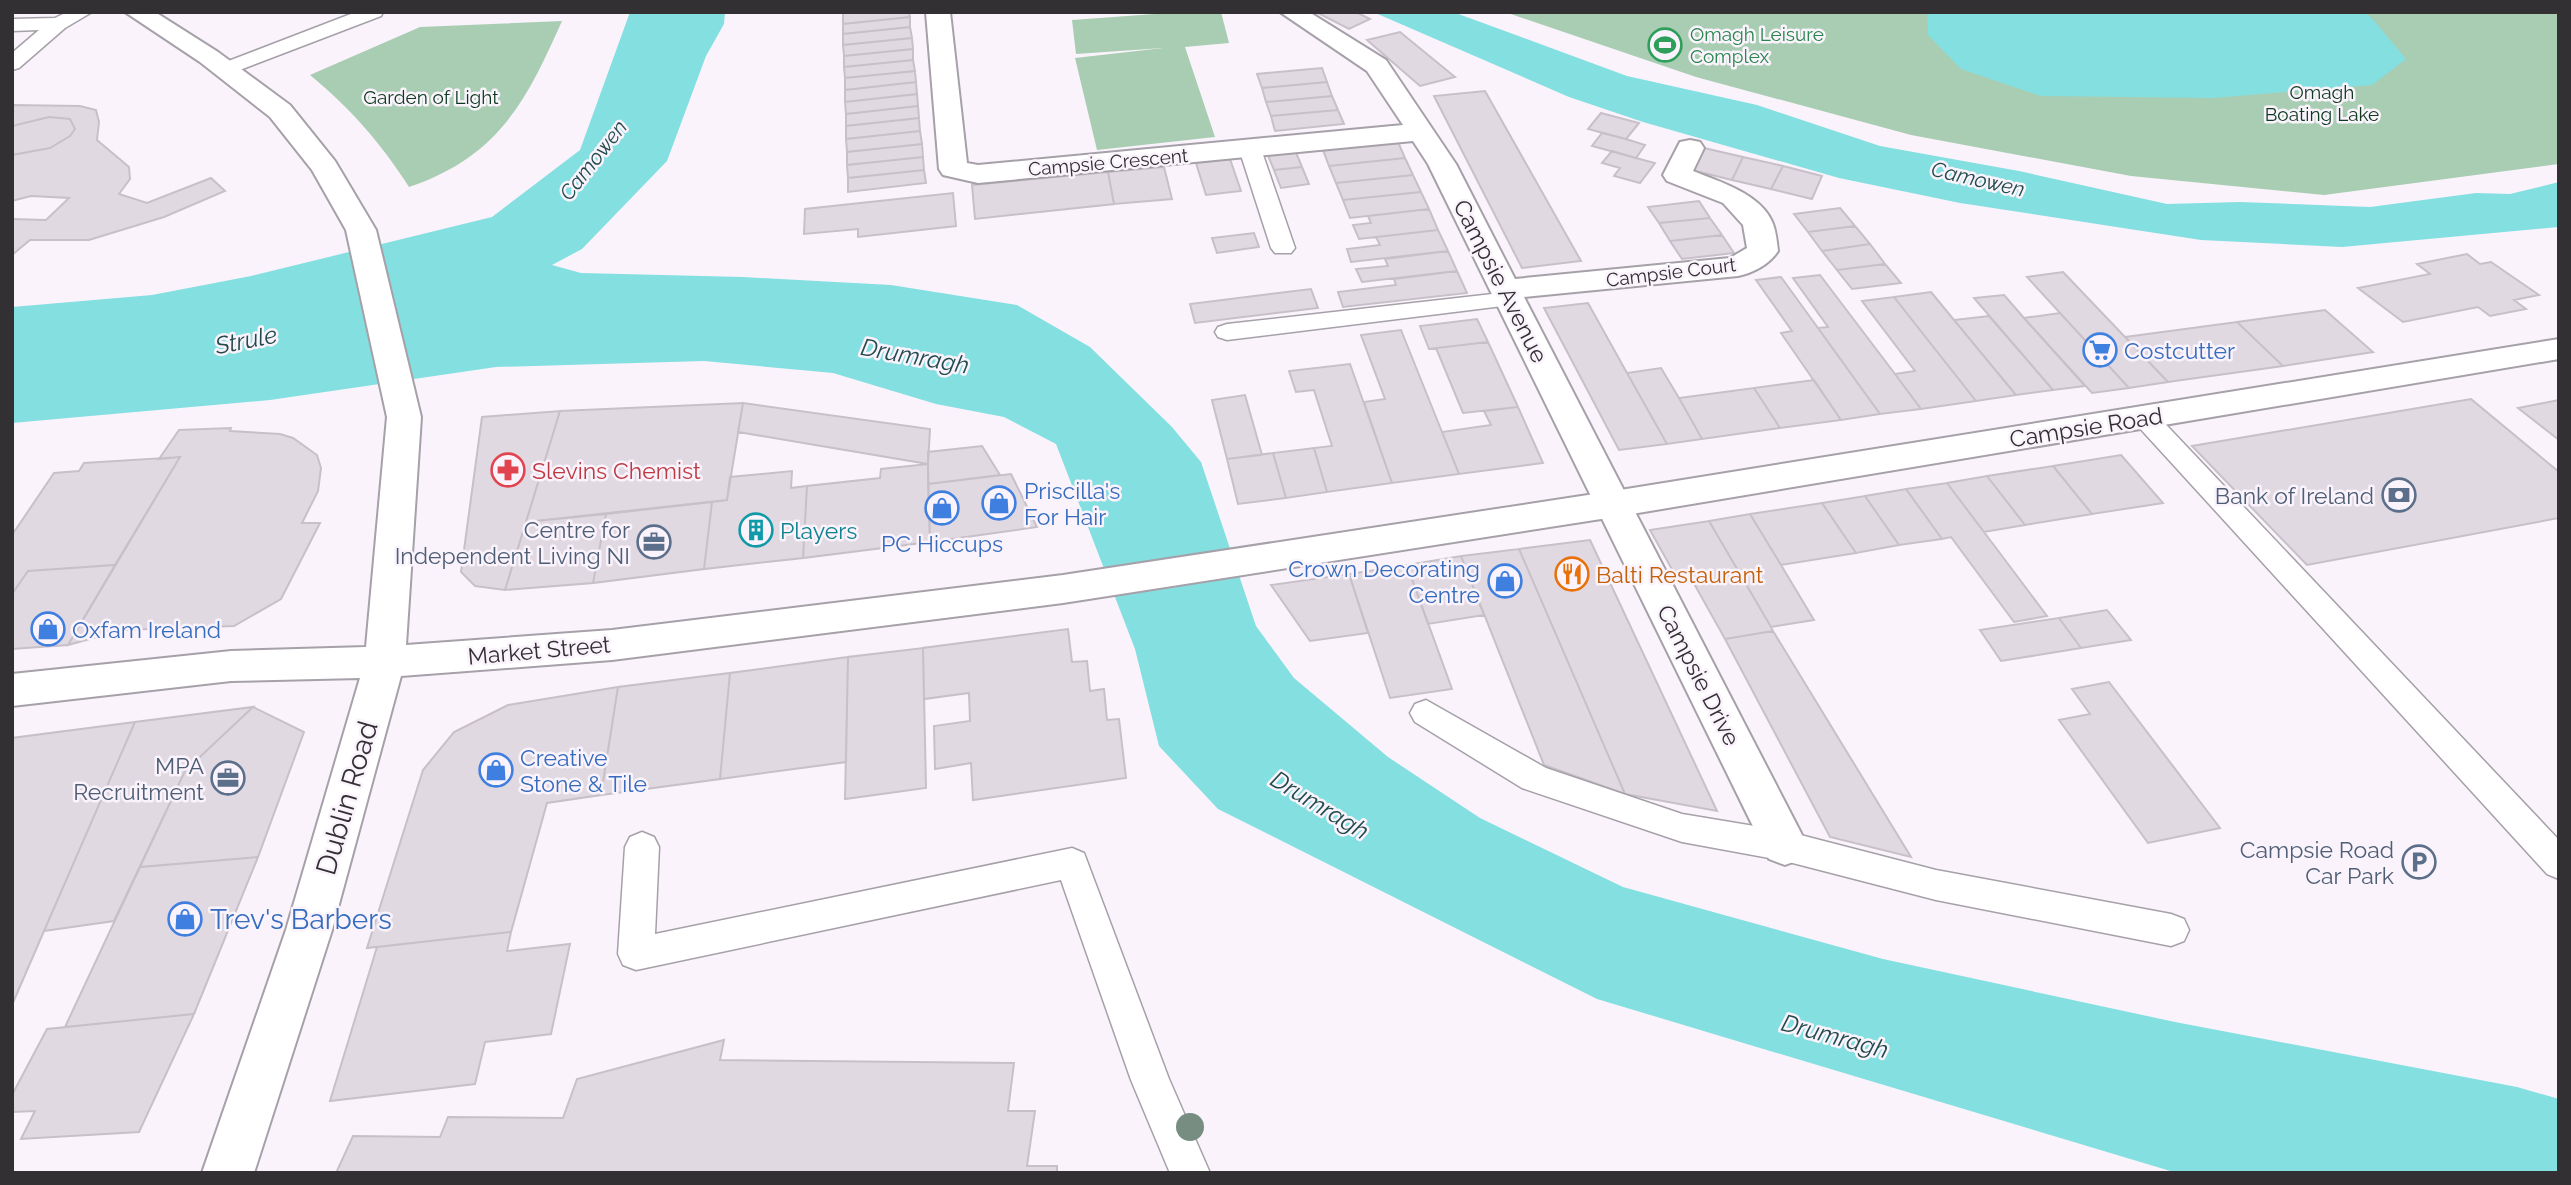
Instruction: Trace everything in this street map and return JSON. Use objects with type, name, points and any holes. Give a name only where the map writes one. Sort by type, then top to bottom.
[{"type":"main road","name":"Dublin Road","points":[[137,12],[225,69],[280,111],[325,167],[361,230],[404,417],[385,662],[309,930],[228,1173]]},
{"type":"main road","name":"Campsie Crescent","points":[[938,12],[953,169],[978,174],[1421,132]]},
{"type":"main road","name":"Campsie Avenue","points":[[1292,12],[1377,66],[1442,164],[1614,504]]},
{"type":"main road","name":"Campsie Court","points":[[1508,294],[1738,267],[1763,251],[1758,223],[1733,197],[1677,175],[1690,148]]},
{"type":"main road","name":"Campsie Road","points":[[1276,554],[1614,504],[2559,349]]},
{"type":"main road","name":"Campsie Drive","points":[[1614,504],[1785,846]]},
{"type":"main road","name":"Market Street","points":[[12,690],[231,666],[385,662],[612,645],[1063,589],[1276,554]]},
{"type":"lane","points":[[12,64],[58,24],[83,12]]},
{"type":"lane","points":[[225,69],[374,12]]},
{"type":"lane","points":[[12,25],[58,24]]},
{"type":"lane","points":[[1250,149],[1283,248]]},
{"type":"lane","points":[[1227,332],[1508,294]]},
{"type":"lane","points":[[2145,418],[2559,864]]},
{"type":"lane","points":[[1426,713],[1534,778],[1682,828],[1785,846],[1936,885],[2171,930]]},
{"type":"lane","points":[[642,847],[636,954],[1072,863],[1150,1080],[1190,1173]]},
{"type":"green space","points":[[1221,12],[1229,43],[1185,47],[1215,137],[1097,150],[1075,58],[1163,48],[1076,54],[1072,20]]},
{"type":"green space","name":"Omagh Boating Lake","points":[[1505,12],[2559,12],[2559,164],[2324,195],[2131,176],[1911,135],[1696,77]]},
{"type":"green space","name":"Garden of Light","points":[[562,21],[521,101],[487,143],[440,175],[409,187],[364,127],[310,75],[420,27]]},
{"type":"water","points":[[630,12],[725,12],[724,24],[706,56],[667,161],[582,249],[552,265],[581,273],[743,277],[891,285],[1017,305],[1090,347],[1172,427],[1201,462],[1256,626],[1294,678],[1388,757],[1480,818],[1623,887],[1883,959],[2175,1022],[2517,1087],[2559,1099],[2559,1173],[2177,1173],[1597,999],[1218,809],[1159,746],[1135,649],[1056,444],[1004,417],[936,404],[833,373],[704,361],[496,367],[270,400],[12,423],[12,307],[152,295],[251,276],[492,217],[580,150]]},
{"type":"water","name":"Camowen","points":[[1373,12],[1453,12],[1627,76],[1757,105],[1880,146],[2019,171],[2167,204],[2240,202],[2370,207],[2476,193],[2510,194],[2559,182],[2559,227],[2342,247],[2201,240],[1960,203],[1839,178],[1643,122],[1569,97]]},
{"type":"water","points":[[1927,12],[2360,12],[2370,16],[2406,59],[2372,85],[2213,98],[2041,96],[1961,69],[1928,35]]},
{"type":"building","points":[[909,12],[910,17],[843,24],[843,13]]},
{"type":"building","points":[[1316,12],[1356,12],[1370,19],[1349,29]]},
{"type":"building","points":[[910,17],[910,27],[843,34],[843,24]]},
{"type":"building","points":[[910,27],[912,38],[843,45],[843,34]]},
{"type":"building","points":[[1400,32],[1455,77],[1420,86],[1367,40]]},
{"type":"building","points":[[912,38],[913,49],[844,56],[843,45]]},
{"type":"building","points":[[913,49],[913,60],[844,67],[844,56]]},
{"type":"building","points":[[913,60],[915,71],[845,78],[844,67]]},
{"type":"building","points":[[1322,68],[1327,82],[1262,88],[1257,74]]},
{"type":"building","points":[[915,71],[916,82],[845,90],[845,78]]},
{"type":"building","points":[[916,82],[917,94],[845,102],[845,90]]},
{"type":"building","points":[[1327,82],[1332,96],[1266,102],[1262,88]]},
{"type":"building","points":[[1485,91],[1581,261],[1522,268],[1434,96]]},
{"type":"building","points":[[917,94],[918,106],[846,114],[845,102]]},
{"type":"building","points":[[1332,96],[1338,110],[1271,116],[1266,102]]},
{"type":"building","points":[[12,105],[80,106],[96,110],[99,122],[97,140],[129,167],[130,179],[119,194],[147,203],[211,178],[225,191],[164,217],[89,240],[30,240],[12,255],[12,219],[46,220],[69,198],[31,196],[12,201]]},
{"type":"building","points":[[918,106],[919,118],[846,126],[846,114]]},
{"type":"building","points":[[1338,110],[1344,124],[1275,131],[1271,116]]},
{"type":"building","points":[[1601,113],[1639,123],[1626,139],[1588,129]]},
{"type":"building","points":[[49,117],[70,119],[75,129],[70,136],[50,148],[12,155],[12,126]]},
{"type":"building","points":[[919,118],[920,131],[846,139],[846,126]]},
{"type":"building","points":[[920,131],[922,144],[847,152],[846,139]]},
{"type":"building","points":[[1602,133],[1645,145],[1636,158],[1592,146]]},
{"type":"building","points":[[1398,142],[1405,158],[1329,166],[1323,150]]},
{"type":"building","points":[[922,144],[923,157],[847,165],[847,152]]},
{"type":"building","points":[[1704,148],[1743,157],[1732,180],[1692,170]]},
{"type":"building","points":[[1295,150],[1302,167],[1274,170],[1267,153]]},
{"type":"building","points":[[1612,151],[1655,163],[1640,183],[1614,176],[1620,168],[1602,163]]},
{"type":"building","points":[[923,157],[924,170],[848,178],[847,165]]},
{"type":"building","points":[[1743,157],[1783,166],[1771,189],[1732,180]]},
{"type":"building","points":[[1405,158],[1413,175],[1336,183],[1329,166]]},
{"type":"building","points":[[1230,159],[1241,191],[1206,195],[1196,163]]},
{"type":"building","points":[[1783,166],[1822,176],[1812,199],[1771,189]]},
{"type":"building","points":[[1164,167],[1172,199],[1114,204],[1108,172]]},
{"type":"building","points":[[1302,167],[1309,184],[1281,188],[1274,170]]},
{"type":"building","points":[[924,170],[926,183],[848,192],[848,178]]},
{"type":"building","points":[[1108,172],[1114,204],[975,219],[972,185]]},
{"type":"building","points":[[1413,175],[1421,192],[1343,200],[1336,183]]},
{"type":"building","points":[[1421,192],[1429,209],[1350,218],[1343,200]]},
{"type":"building","points":[[953,193],[956,226],[858,237],[858,229],[804,234],[805,209]]},
{"type":"building","points":[[1699,201],[1710,218],[1659,223],[1648,207]]},
{"type":"building","points":[[1840,208],[1855,226],[1808,232],[1794,214]]},
{"type":"building","points":[[1429,209],[1438,230],[1359,239],[1353,225],[1371,223],[1368,216]]},
{"type":"building","points":[[1710,218],[1722,235],[1670,241],[1659,223]]},
{"type":"building","points":[[1855,226],[1870,244],[1822,251],[1808,232]]},
{"type":"building","points":[[1438,230],[1448,251],[1351,262],[1347,249],[1380,245],[1376,237]]},
{"type":"building","points":[[1254,233],[1259,247],[1217,253],[1212,238]]},
{"type":"building","points":[[1722,235],[1734,253],[1682,259],[1670,241]]},
{"type":"building","points":[[1870,244],[1885,264],[1837,270],[1822,251]]},
{"type":"building","points":[[1448,251],[1457,271],[1362,282],[1356,269],[1388,266],[1385,259]]},
{"type":"building","points":[[2467,254],[2480,264],[2491,262],[2539,295],[2514,300],[2526,309],[2490,316],[2478,307],[2403,322],[2358,288],[2430,274],[2417,264]]},
{"type":"building","points":[[1885,264],[1901,283],[1852,289],[1837,270]]},
{"type":"building","points":[[1457,271],[1467,293],[1343,307],[1338,292],[1396,285],[1394,279]]},
{"type":"building","points":[[2063,272],[2168,382],[2129,388],[2027,277]]},
{"type":"building","points":[[1820,275],[1921,409],[1880,414],[1818,328],[1828,327],[1793,278]]},
{"type":"building","points":[[1781,277],[1880,414],[1841,420],[1781,333],[1792,331],[1756,280]]},
{"type":"building","points":[[1311,289],[1318,308],[1195,323],[1190,304]]},
{"type":"building","points":[[1931,292],[2016,395],[1976,401],[1894,297]]},
{"type":"building","points":[[2004,295],[2085,386],[2053,390],[1974,298]]},
{"type":"building","points":[[1894,297],[1976,401],[1921,409],[1895,374],[1915,371],[1862,301]]},
{"type":"building","points":[[1588,303],[1667,444],[1619,450],[1544,308]]},
{"type":"building","points":[[2325,310],[2373,352],[2283,366],[2237,322]]},
{"type":"building","points":[[2060,313],[2129,388],[2092,393],[2024,318]]},
{"type":"building","points":[[1989,316],[2053,390],[2016,395],[1954,320]]},
{"type":"building","points":[[1477,319],[1488,342],[1429,349],[1420,326]]},
{"type":"building","points":[[2237,322],[2283,366],[2168,382],[2125,337]]},
{"type":"building","points":[[1401,330],[1459,474],[1392,483],[1364,402],[1385,399],[1361,335]]},
{"type":"building","points":[[1488,342],[1518,407],[1463,413],[1436,348]]},
{"type":"building","points":[[1350,364],[1392,483],[1327,492],[1314,448],[1332,446],[1314,390],[1296,392],[1289,371]]},
{"type":"building","points":[[1661,368],[1702,439],[1667,444],[1627,373]]},
{"type":"building","points":[[1814,380],[1841,420],[1780,428],[1754,388]]},
{"type":"building","points":[[1754,388],[1780,428],[1702,439],[1679,398]]},
{"type":"building","points":[[1245,395],[1262,455],[1227,459],[1212,400]]},
{"type":"building","name":"Bank of Ireland","points":[[2471,399],[2559,472],[2559,518],[2307,565],[2192,446]]},
{"type":"building","points":[[2559,400],[2559,440],[2518,408]]},
{"type":"building","points":[[743,403],[930,429],[928,464],[738,432]]},
{"type":"building","points":[[743,403],[727,500],[526,522],[560,411]]},
{"type":"building","points":[[1518,407],[1543,463],[1459,474],[1442,432],[1491,425],[1484,411]]},
{"type":"building","name":"Slevins Chemist","points":[[560,411],[505,590],[475,586],[461,572],[482,417]]},
{"type":"building","points":[[231,428],[230,431],[280,434],[293,438],[317,455],[321,468],[318,491],[302,523],[320,523],[281,599],[234,626],[122,630],[68,645],[180,457],[159,459],[179,430]]},
{"type":"building","points":[[982,446],[1000,475],[928,484],[928,452]]},
{"type":"building","points":[[1314,448],[1327,492],[1286,498],[1273,453]]},
{"type":"building","points":[[1273,453],[1286,498],[1238,504],[1227,459]]},
{"type":"building","points":[[2121,455],[2163,503],[2092,514],[2053,466]]},
{"type":"building","points":[[180,457],[115,565],[28,571],[12,594],[12,535],[54,473],[79,471],[84,463]]},
{"type":"building","points":[[928,464],[930,542],[803,558],[807,486],[880,478],[881,469]]},
{"type":"building","points":[[2053,466],[2092,514],[2025,525],[1987,476]]},
{"type":"building","name":"Players","points":[[792,471],[791,488],[807,486],[803,558],[704,569],[712,502],[727,500],[730,477]]},
{"type":"building","points":[[1011,474],[1037,527],[930,542],[928,484]]},
{"type":"building","points":[[1987,476],[2025,525],[1984,532],[1947,483]]},
{"type":"building","points":[[1947,483],[2047,616],[2014,622],[1951,537],[1942,539],[1906,489]]},
{"type":"building","points":[[1906,489],[1942,539],[1899,545],[1865,496]]},
{"type":"building","points":[[1865,496],[1899,545],[1856,553],[1822,503]]},
{"type":"building","name":"Centre for Independent Living NI","points":[[712,502],[704,569],[593,583],[606,514]]},
{"type":"building","points":[[1822,503],[1856,553],[1781,565],[1750,514]]},
{"type":"building","points":[[606,514],[593,583],[505,590],[526,522]]},
{"type":"building","points":[[1750,514],[1814,620],[1771,627],[1709,521]]},
{"type":"building","points":[[1709,521],[1773,631],[1725,639],[1692,580],[1679,582],[1650,530]]},
{"type":"building","points":[[1590,540],[1717,811],[1625,794],[1519,549]]},
{"type":"building","points":[[1519,549],[1625,794],[1544,765],[1461,556]]},
{"type":"building","points":[[1461,556],[1484,615],[1428,624],[1407,565]]},
{"type":"building","points":[[115,565],[68,645],[12,649],[12,594],[28,571]]},
{"type":"building","points":[[1407,565],[1452,689],[1390,698],[1349,574]]},
{"type":"building","points":[[1349,574],[1368,633],[1310,641],[1271,585]]},
{"type":"building","points":[[2107,610],[2131,640],[2081,648],[2059,618]]},
{"type":"building","points":[[2059,618],[2081,648],[2001,661],[1980,630]]},
{"type":"building","points":[[1068,629],[1072,662],[1087,661],[1090,691],[1104,689],[1107,720],[1119,719],[1126,778],[973,800],[971,763],[935,769],[934,726],[970,721],[969,693],[924,699],[923,648]]},
{"type":"building","points":[[1773,631],[1911,857],[1830,837],[1725,639]]},
{"type":"building","points":[[923,648],[926,788],[845,799],[848,657]]},
{"type":"building","points":[[848,657],[846,762],[720,779],[730,673]]},
{"type":"building","points":[[730,673],[720,779],[601,795],[618,687]]},
{"type":"building","points":[[2109,682],[2220,828],[2148,843],[2059,720],[2090,714],[2072,689]]},
{"type":"building","points":[[618,687],[601,795],[547,803],[511,932],[367,948],[423,770],[454,732],[508,705]]},
{"type":"building","points":[[253,707],[185,771],[114,921],[44,931],[135,722]]},
{"type":"building","points":[[253,707],[304,732],[258,857],[140,867],[185,771]]},
{"type":"building","points":[[135,722],[44,931],[12,1005],[12,738]]},
{"type":"building","points":[[258,857],[194,1014],[65,1027],[140,867]]},
{"type":"building","points":[[511,932],[507,951],[570,944],[551,1034],[485,1042],[475,1084],[330,1101],[377,947]]},
{"type":"building","points":[[194,1014],[139,1132],[21,1139],[35,1111],[12,1112],[12,1095],[47,1029]]},
{"type":"building","points":[[724,1040],[720,1060],[1014,1063],[1008,1111],[1035,1111],[1027,1166],[1057,1166],[1057,1173],[336,1173],[353,1136],[440,1137],[448,1117],[563,1118],[577,1079]]},
{"type":"place","name":"Omagh Leisure Complex","points":[[1665,45]]},
{"type":"place","name":"Costcutter","points":[[2100,350]]},
{"type":"place","name":"Slevins Chemist","points":[[508,470]]},
{"type":"place","name":"Bank of Ireland","points":[[2399,495]]},
{"type":"place","name":"Priscilla's For Hair","points":[[999,503]]},
{"type":"place","name":"PC Hiccups","points":[[942,508]]},
{"type":"place","name":"Players","points":[[756,530]]},
{"type":"place","name":"Centre for Independent Living NI","points":[[654,542]]},
{"type":"place","name":"Balti Restaurant","points":[[1572,574]]},
{"type":"place","name":"Crown Decorating Centre","points":[[1505,581]]},
{"type":"place","name":"Oxfam Ireland","points":[[48,629]]},
{"type":"place","name":"Creative Stone & Tile","points":[[496,770]]},
{"type":"place","name":"MPA Recruitment","points":[[228,778]]},
{"type":"place","name":"Campsie Road Car Park","points":[[2419,862]]},
{"type":"place","name":"Trev's Barbers","points":[[185,919]]},
{"type":"water label","name":"Strule","points":[[246,340]]},
{"type":"water label","name":"Drumragh","points":[[915,356]]},
{"type":"water label","name":"Drumragh","points":[[1320,805]]},
{"type":"water label","name":"Drumragh","points":[[1835,1036]]}]
